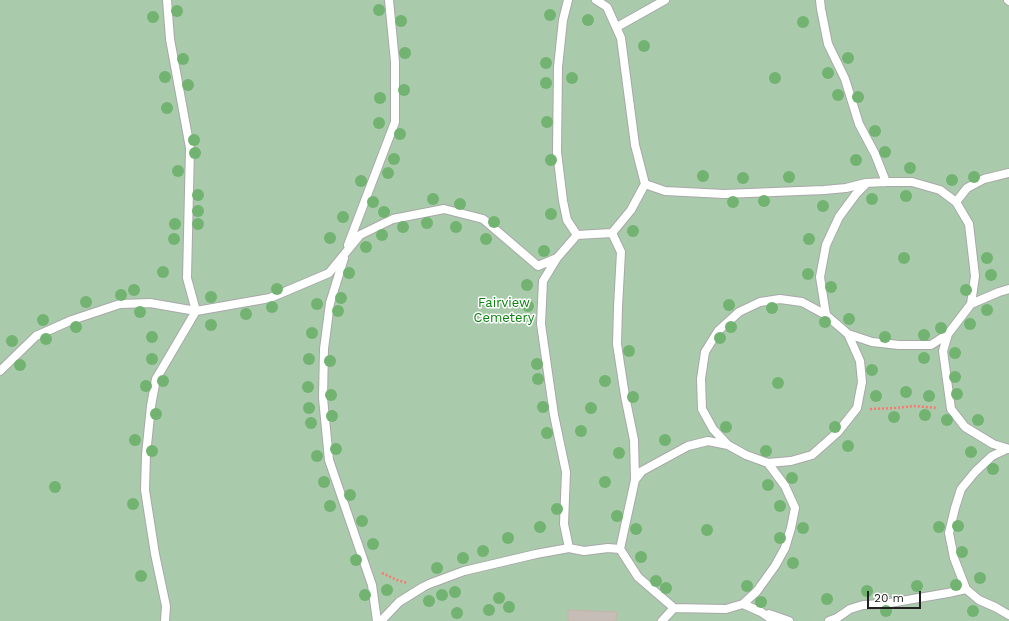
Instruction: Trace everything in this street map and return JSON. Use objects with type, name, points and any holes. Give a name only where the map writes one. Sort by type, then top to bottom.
[{"type":"lane","points":[[165,621],[166,606],[155,554],[145,490],[146,455],[151,406],[156,379],[196,311],[187,278],[190,148],[170,39],[167,0]]},
{"type":"lane","points":[[377,621],[372,585],[329,460],[323,398],[324,349],[330,303],[345,253],[395,122],[395,62],[389,0]]},
{"type":"lane","points":[[568,0],[563,20],[558,67],[557,152],[567,220],[577,235]]},
{"type":"lane","points":[[569,548],[564,524],[566,472],[554,415],[541,324],[543,281],[557,258],[577,235],[612,233],[631,210],[645,184],[636,144],[622,38],[607,7],[596,0]]},
{"type":"lane","points":[[617,27],[665,0]]},
{"type":"lane","points":[[820,0],[828,44],[845,80],[859,124],[875,154],[886,182]]},
{"type":"lane","points":[[956,202],[967,188],[984,179],[1009,173]]},
{"type":"lane","points":[[645,184],[665,191],[724,194],[824,190],[866,183],[886,182],[912,182],[940,190],[956,202],[969,224],[975,276],[971,304]]},
{"type":"lane","points":[[826,315],[820,277],[826,245],[839,217],[866,183]]},
{"type":"lane","points":[[0,371],[36,336],[72,320],[120,304],[150,303],[196,311],[270,298],[329,273],[360,235],[394,219],[444,209],[483,219],[538,266],[557,258]]},
{"type":"lane","points":[[612,233],[622,252],[617,344],[634,440],[635,480],[620,549],[638,577],[674,608],[726,609],[743,604],[757,591],[775,566],[785,548],[795,508],[785,486],[768,463]]},
{"type":"lane","points":[[728,445],[713,429],[702,409],[701,379],[705,352],[718,331],[739,312],[760,302],[780,299],[802,302],[826,315],[848,334],[872,342],[899,345],[931,345],[948,334],[971,304],[998,292],[1009,289]]},
{"type":"lane","points":[[635,480],[642,471],[688,446],[708,441],[728,445],[746,455],[768,463],[791,461],[812,455],[838,432],[857,408],[862,382],[860,361],[848,334]]},
{"type":"lane","points":[[948,334],[943,350],[951,409],[965,427],[992,444],[1008,449]]},
{"type":"lane","points":[[1008,449],[992,456],[975,472],[962,489],[955,508],[949,533],[954,558],[966,589],[979,600],[1009,615]]},
{"type":"lane","points":[[381,621],[399,602],[423,587],[464,571],[536,554],[569,548],[584,551],[608,548],[620,549]]},
{"type":"lane","points":[[829,621],[863,605],[884,604],[948,594],[966,589]]},
{"type":"lane","points":[[743,604],[761,612],[789,621]]},
{"type":"lane","points":[[662,621],[674,608]]},
{"type":"lane","points":[[761,612],[774,621]]},
{"type":"path","points":[[857,408],[874,410],[914,406],[951,409]]},
{"type":"path","points":[[363,561],[397,580],[423,587]]},
{"type":"green space","name":"Fairview Cemetery","points":[[0,0],[1009,0],[1009,621],[0,621]]},
{"type":"building","points":[[568,610],[617,612],[616,621],[568,621]]}]
